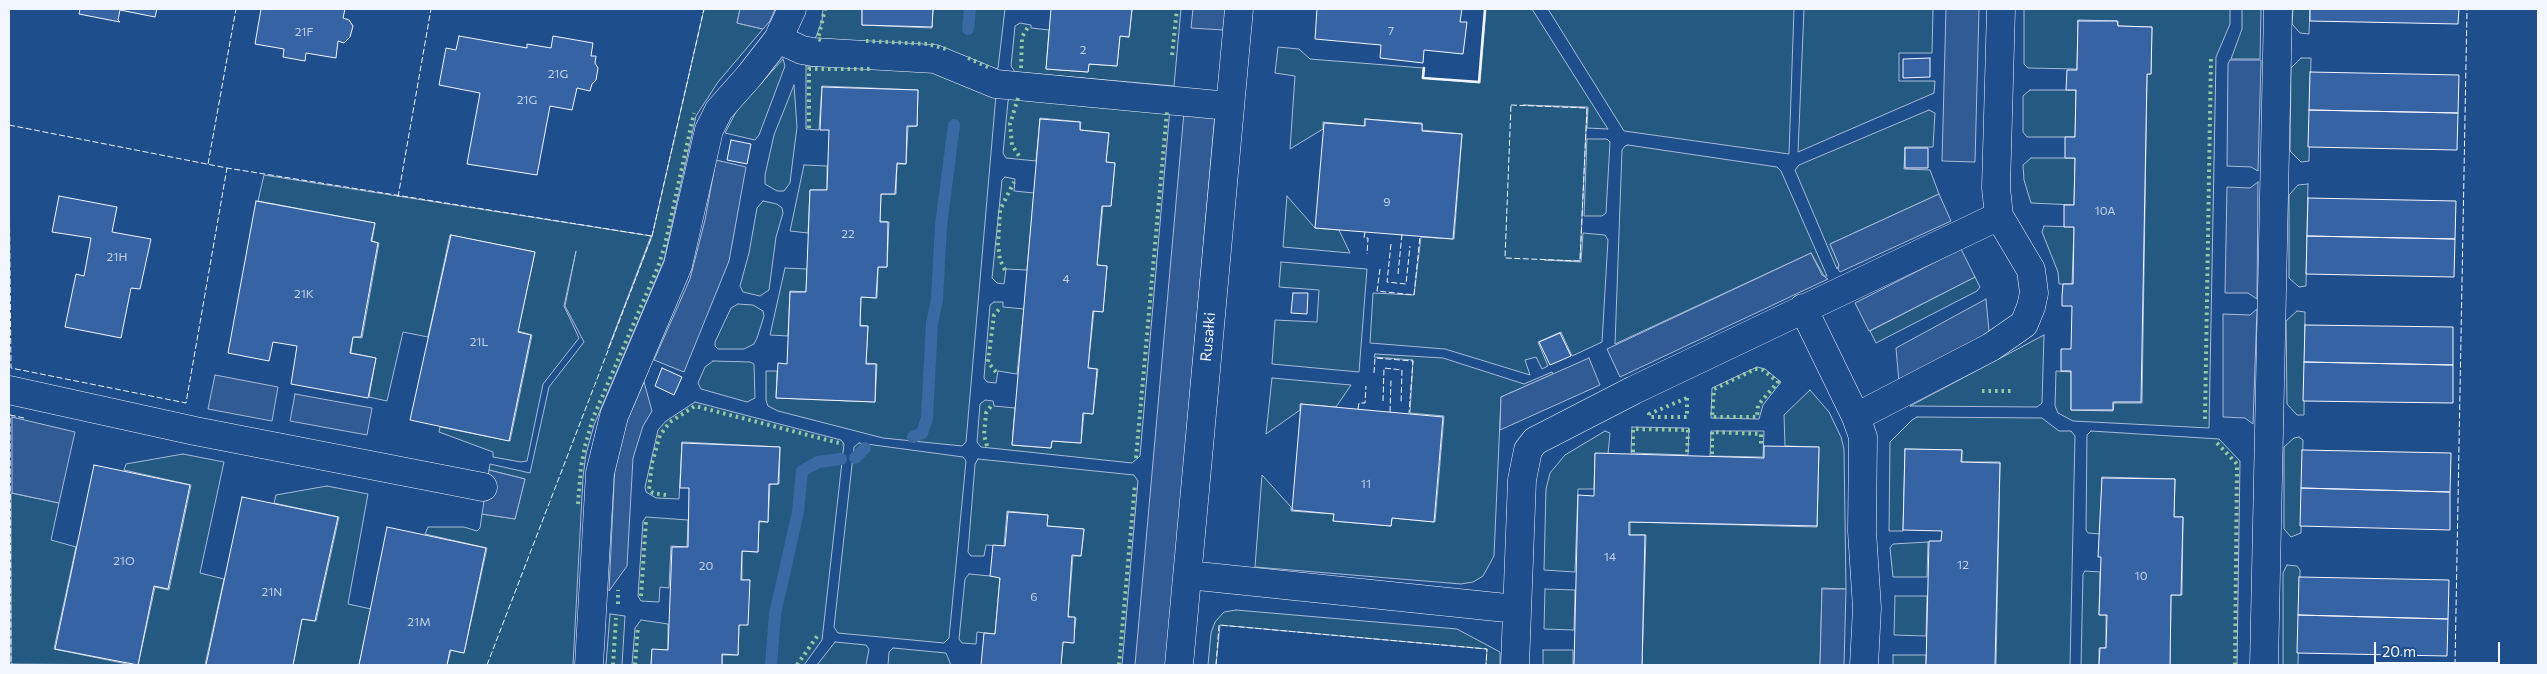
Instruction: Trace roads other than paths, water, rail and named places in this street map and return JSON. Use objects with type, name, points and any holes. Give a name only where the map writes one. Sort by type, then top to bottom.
[{"type":"street","points":[[589,665],[600,473],[614,416],[678,265],[709,130],[719,110],[778,39],[792,9]]},
{"type":"street","name":"Rusałki","points":[[1179,665],[1239,9]]},
{"type":"street","points":[[1856,417],[1991,347],[2024,324],[2031,307],[2034,293],[2031,270],[1998,216],[1996,188],[2001,9]]},
{"type":"street","points":[[2264,665],[2278,9]]},
{"type":"street","points":[[778,39],[802,50],[813,52],[935,59],[996,84],[1229,106]]},
{"type":"street","points":[[1515,665],[1522,480],[1528,450],[1535,441],[1634,390],[1998,216]]},
{"type":"street","points":[[1803,308],[1856,417],[1863,437],[1862,530],[1867,608],[1864,665]]},
{"type":"street","points":[[9,390],[195,430],[483,487]]},
{"type":"street","points":[[1188,575],[1516,609]]},
{"type":"waterway","points":[[968,29],[970,9]]},
{"type":"waterway","points":[[913,437],[922,433],[927,418],[932,323],[937,300],[941,225],[954,125]]},
{"type":"waterway","points":[[855,458],[865,448]]},
{"type":"waterway","points":[[771,665],[775,614],[798,512],[802,471],[818,462],[841,459]]}]
